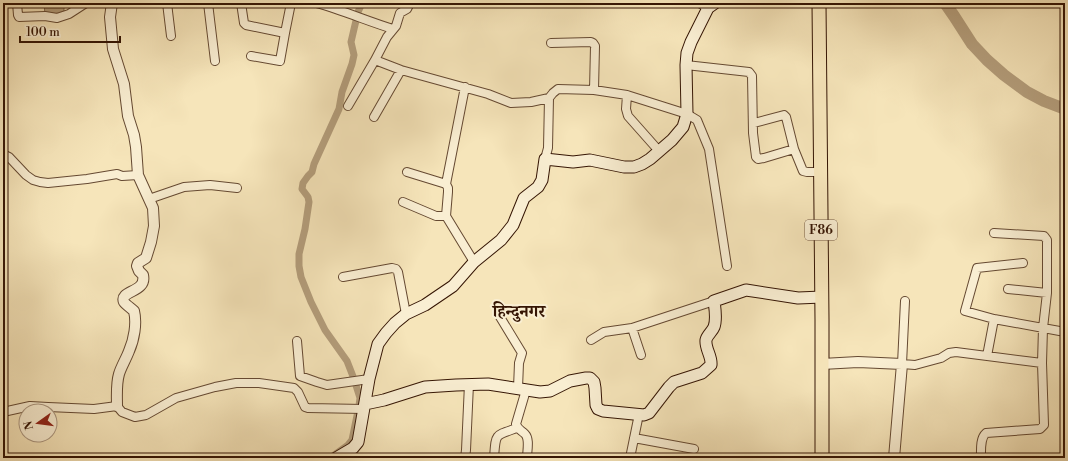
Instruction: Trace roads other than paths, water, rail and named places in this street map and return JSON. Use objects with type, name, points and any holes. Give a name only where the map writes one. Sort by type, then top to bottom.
[{"type":"main road","name":"F86","points":[[819,3],[822,458]]},
{"type":"main road","points":[[336,458],[354,453],[358,442],[361,407],[360,380],[378,344],[395,323],[406,314],[425,305],[453,286],[474,262],[501,240],[510,230],[524,198],[538,187],[542,180],[545,159],[573,162],[590,160],[634,167],[650,159],[672,140],[683,127],[687,114],[686,65],[688,52],[708,5]]},
{"type":"main road","points":[[361,407],[425,387],[488,384],[540,392],[550,391],[570,381],[590,378],[594,382],[596,405],[598,409],[644,415],[649,413],[665,391],[674,382],[702,373],[711,365],[706,338],[714,327],[716,318],[714,301],[746,290],[798,298],[822,297]]},
{"type":"street","points":[[17,3],[19,17],[45,16],[57,18],[69,14],[86,3]]},
{"type":"street","points":[[112,3],[111,23],[113,49],[124,84],[128,116],[136,147],[138,175],[153,208],[154,219],[151,242],[146,258],[138,263],[137,266],[139,271],[143,274],[143,281],[137,289],[126,295],[124,298],[126,304],[134,311],[135,320],[132,341],[119,374],[117,406],[122,412],[135,417],[146,415],[176,398],[215,387],[236,383],[259,382],[294,388],[298,392],[305,407],[308,408],[361,407]]},
{"type":"street","points":[[167,3],[171,36]]},
{"type":"street","points":[[208,3],[215,61]]},
{"type":"street","points":[[241,3],[244,23],[246,26],[285,33]]},
{"type":"street","points":[[251,56],[280,61],[291,3]]},
{"type":"street","points":[[316,3],[393,29]]},
{"type":"street","points":[[348,106],[393,29],[400,14],[407,9],[410,3]]},
{"type":"street","points":[[551,43],[593,43],[595,46],[594,90]]},
{"type":"street","points":[[375,60],[401,70],[465,87],[511,103],[530,102],[549,98]]},
{"type":"street","points":[[686,65],[749,72],[752,76],[754,150],[756,157],[758,159],[764,158],[794,149]]},
{"type":"street","points":[[374,117],[401,70]]},
{"type":"street","points":[[465,87],[446,184],[448,188],[446,216],[474,262]]},
{"type":"street","points":[[545,159],[548,148],[549,98],[558,89],[594,90],[627,95],[687,114],[697,120],[709,150],[728,266]]},
{"type":"street","points":[[627,95],[626,108],[628,116],[659,151]]},
{"type":"street","points":[[754,123],[784,116],[786,117],[794,149],[803,171],[820,172]]},
{"type":"street","points":[[3,154],[9,157],[26,175],[33,180],[40,182],[87,179],[116,174],[122,176],[138,175]]},
{"type":"street","points":[[407,172],[446,184]]},
{"type":"street","points":[[149,199],[184,187],[210,185],[237,188]]},
{"type":"street","points":[[403,202],[436,216],[446,216]]},
{"type":"street","points":[[981,458],[982,438],[986,433],[1040,429],[1044,425],[1042,363],[1043,328],[1047,293],[1047,240],[1044,236],[994,233]]},
{"type":"street","points":[[1023,263],[977,268],[965,311],[994,319],[1065,332]]},
{"type":"street","points":[[344,277],[392,268],[396,269],[398,272],[406,314]]},
{"type":"street","points":[[1008,289],[1047,293]]},
{"type":"street","points":[[591,340],[604,332],[632,328],[714,301]]},
{"type":"street","points":[[894,458],[906,301]]},
{"type":"street","points":[[497,312],[522,353],[519,363],[522,389],[516,424],[518,428],[526,434],[528,440],[527,458]]},
{"type":"street","points":[[987,356],[994,319]]},
{"type":"street","points":[[632,328],[641,355]]},
{"type":"street","points":[[297,341],[300,376],[327,385],[360,380]]},
{"type":"street","points":[[822,364],[858,362],[915,364],[941,358],[949,352],[1042,363]]},
{"type":"street","points":[[465,458],[469,384]]},
{"type":"street","points":[[3,412],[30,406],[94,408],[117,406]]},
{"type":"street","points":[[630,458],[639,414]]},
{"type":"street","points":[[494,458],[495,440],[497,436],[518,428]]},
{"type":"street","points":[[634,438],[694,448]]},
{"type":"waterway","points":[[330,458],[348,445],[352,440],[360,398],[347,361],[325,330],[311,302],[301,277],[299,254],[309,202],[308,197],[302,189],[303,183],[312,172],[314,164],[339,109],[342,92],[354,55],[351,42],[358,12],[362,3]]},
{"type":"waterway","points":[[945,3],[972,44],[987,60],[1027,92],[1044,101],[1065,109]]},
{"type":"district","name":"हिन्दुनगर","points":[[519,311]]}]
